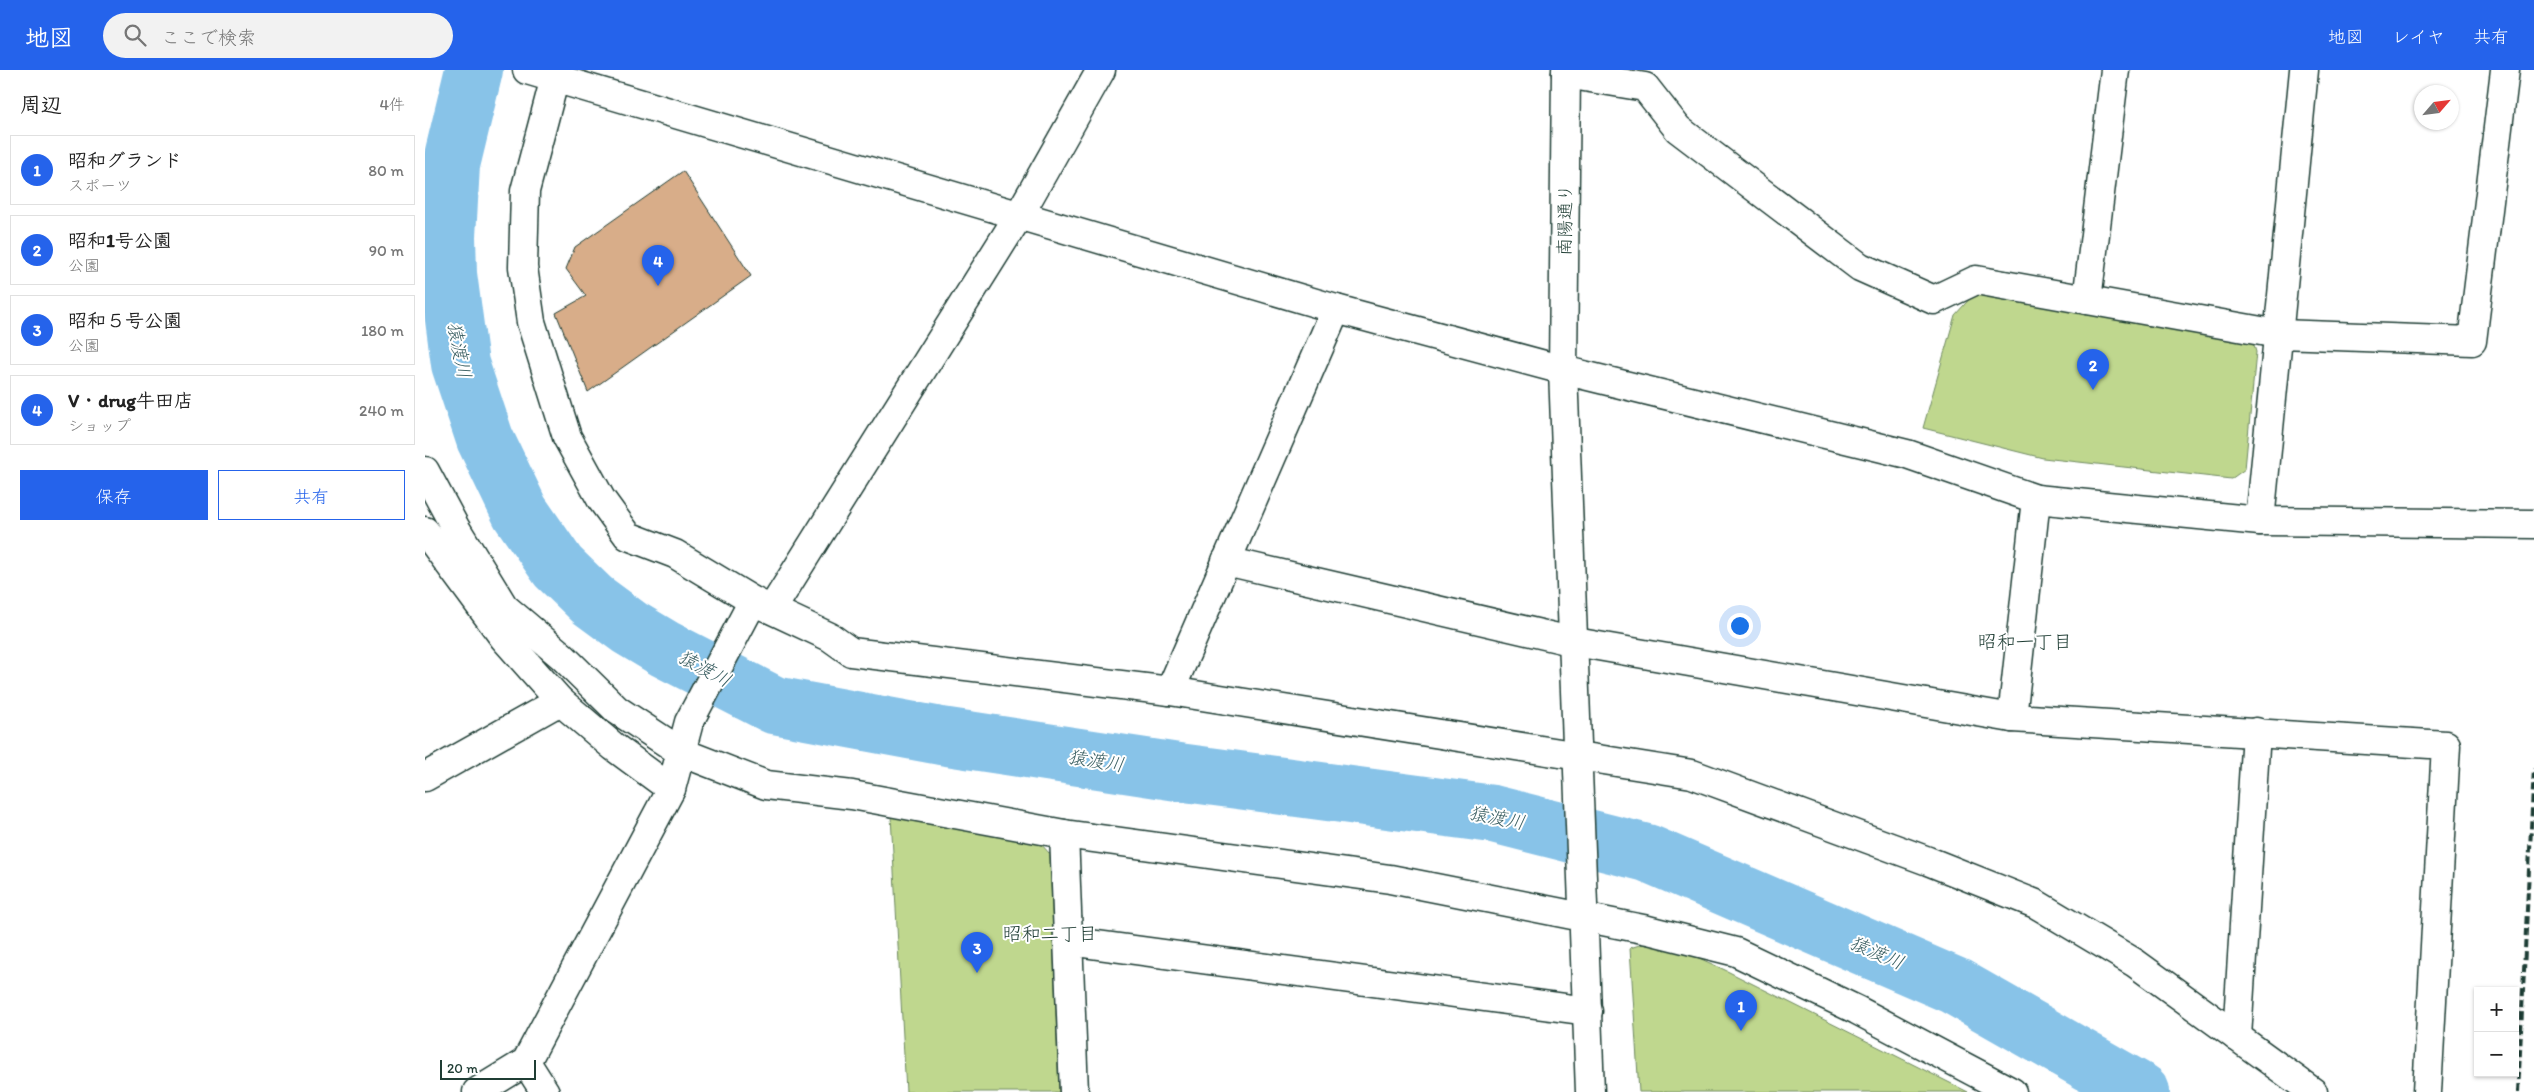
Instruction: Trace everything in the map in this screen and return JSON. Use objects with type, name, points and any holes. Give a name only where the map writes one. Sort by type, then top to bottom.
[{"type":"street","points":[[477,1092],[526,1062],[671,788],[689,722],[763,605],[1018,217],[1101,70]]},
{"type":"street","points":[[2087,300],[2115,70]]},
{"type":"street","points":[[2260,521],[2304,70]]},
{"type":"street","points":[[1566,72],[1645,87],[1678,129],[1860,267],[1934,300],[1976,280],[2279,334],[2472,341],[2505,70]]},
{"type":"street","name":"南陽通り","points":[[1566,72],[1563,370],[1575,642],[1590,1092]]},
{"type":"street","points":[[2313,1092],[2135,963],[2036,904],[1928,861],[1692,774],[1579,763],[1170,691],[851,652],[830,637],[763,605],[675,554],[628,536],[601,498],[567,437],[531,322],[523,268],[525,191],[545,73],[1018,217],[1336,309],[1563,370],[1907,454],[2036,499],[2260,521],[2534,524]]},
{"type":"street","points":[[1170,691],[1336,309]]},
{"type":"street","points":[[425,471],[455,527],[504,606],[562,656],[617,710],[681,752],[766,785],[852,795],[1064,834],[1584,908],[1648,930],[1736,952],[1857,1010],[2012,1092]]},
{"type":"street","points":[[2012,718],[2036,499]]},
{"type":"street","points":[[425,533],[504,638],[560,701],[614,747],[671,788]]},
{"type":"street","points":[[1225,561],[1575,642],[2012,718],[2446,745],[2427,1092]]},
{"type":"street","points":[[425,777],[560,701]]},
{"type":"street","points":[[2237,1037],[2256,732]]},
{"type":"street","points":[[1064,834],[1074,1092]]},
{"type":"street","points":[[1068,941],[1588,1011]]},
{"type":"street","points":[[526,1062],[545,1092]]},
{"type":"green space","points":[[1974,294],[2252,339],[2256,352],[2245,469],[2231,479],[2043,458],[1923,428],[1955,315]]},
{"type":"green space","points":[[891,816],[1040,843],[1050,854],[1059,1092],[906,1092]]},
{"type":"green space","points":[[1658,939],[1725,970],[1968,1092],[1639,1092],[1630,948]]},
{"type":"building","points":[[683,171],[751,276],[588,392],[556,313],[586,296],[566,269],[575,247]]},
{"type":"waterway","name":"猿渡川","points":[[474,70],[451,165],[447,236],[448,274],[460,364],[485,439],[520,512],[558,567],[592,600],[630,628],[665,649],[774,705],[941,736],[1178,772],[1493,814],[1647,853],[1955,986],[2141,1092]]},
{"type":"railway","points":[[2518,1092],[2534,768]]},
{"type":"place","name":"V・drug牛田店","points":[[658,286]]},
{"type":"place","name":"昭和1号公園","points":[[2093,390]]},
{"type":"place","name":"昭和５号公園","points":[[977,973]]},
{"type":"place","name":"昭和グランド","points":[[1741,1031]]},
{"type":"district","name":"昭和一丁目","points":[[2025,641]]},
{"type":"district","name":"昭和二丁目","points":[[1050,933]]}]
